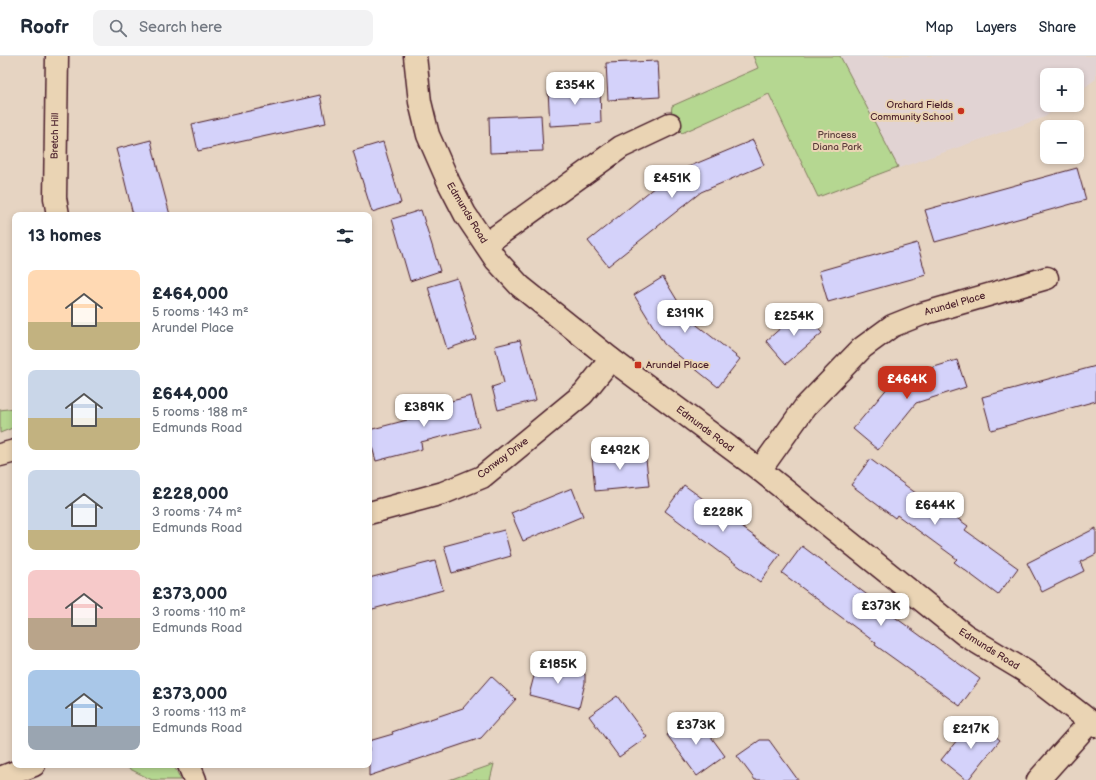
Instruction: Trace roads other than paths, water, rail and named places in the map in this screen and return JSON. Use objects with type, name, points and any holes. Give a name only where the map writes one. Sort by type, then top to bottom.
[{"type":"street","name":"Bretch Hill","points":[[57,56],[55,190],[58,212]]},
{"type":"street","name":"Edmunds Road","points":[[414,56],[420,102],[428,135],[449,183],[466,214],[496,260],[520,286],[611,359],[760,470],[966,635],[1025,671],[1093,724]]},
{"type":"street","points":[[486,244],[621,147],[670,124]]},
{"type":"street","name":"Arundel Place","points":[[760,470],[805,407],[862,348],[892,326],[928,312],[1047,278]]},
{"type":"street","name":"Conway Drive","points":[[372,513],[444,494],[482,477],[583,394],[611,359]]},
{"type":"street","points":[[0,455],[12,452]]},
{"type":"street","points":[[1038,780],[1093,724]]},
{"type":"street","points":[[0,778],[26,768]]},
{"type":"street","points":[[190,768],[195,780]]},
{"type":"place","name":"Orchard Fields Community School","points":[[961,111]]},
{"type":"place","name":"Arundel Place","points":[[638,365]]},
{"type":"park label","name":"Princess Diana Park","points":[[837,140]]}]
